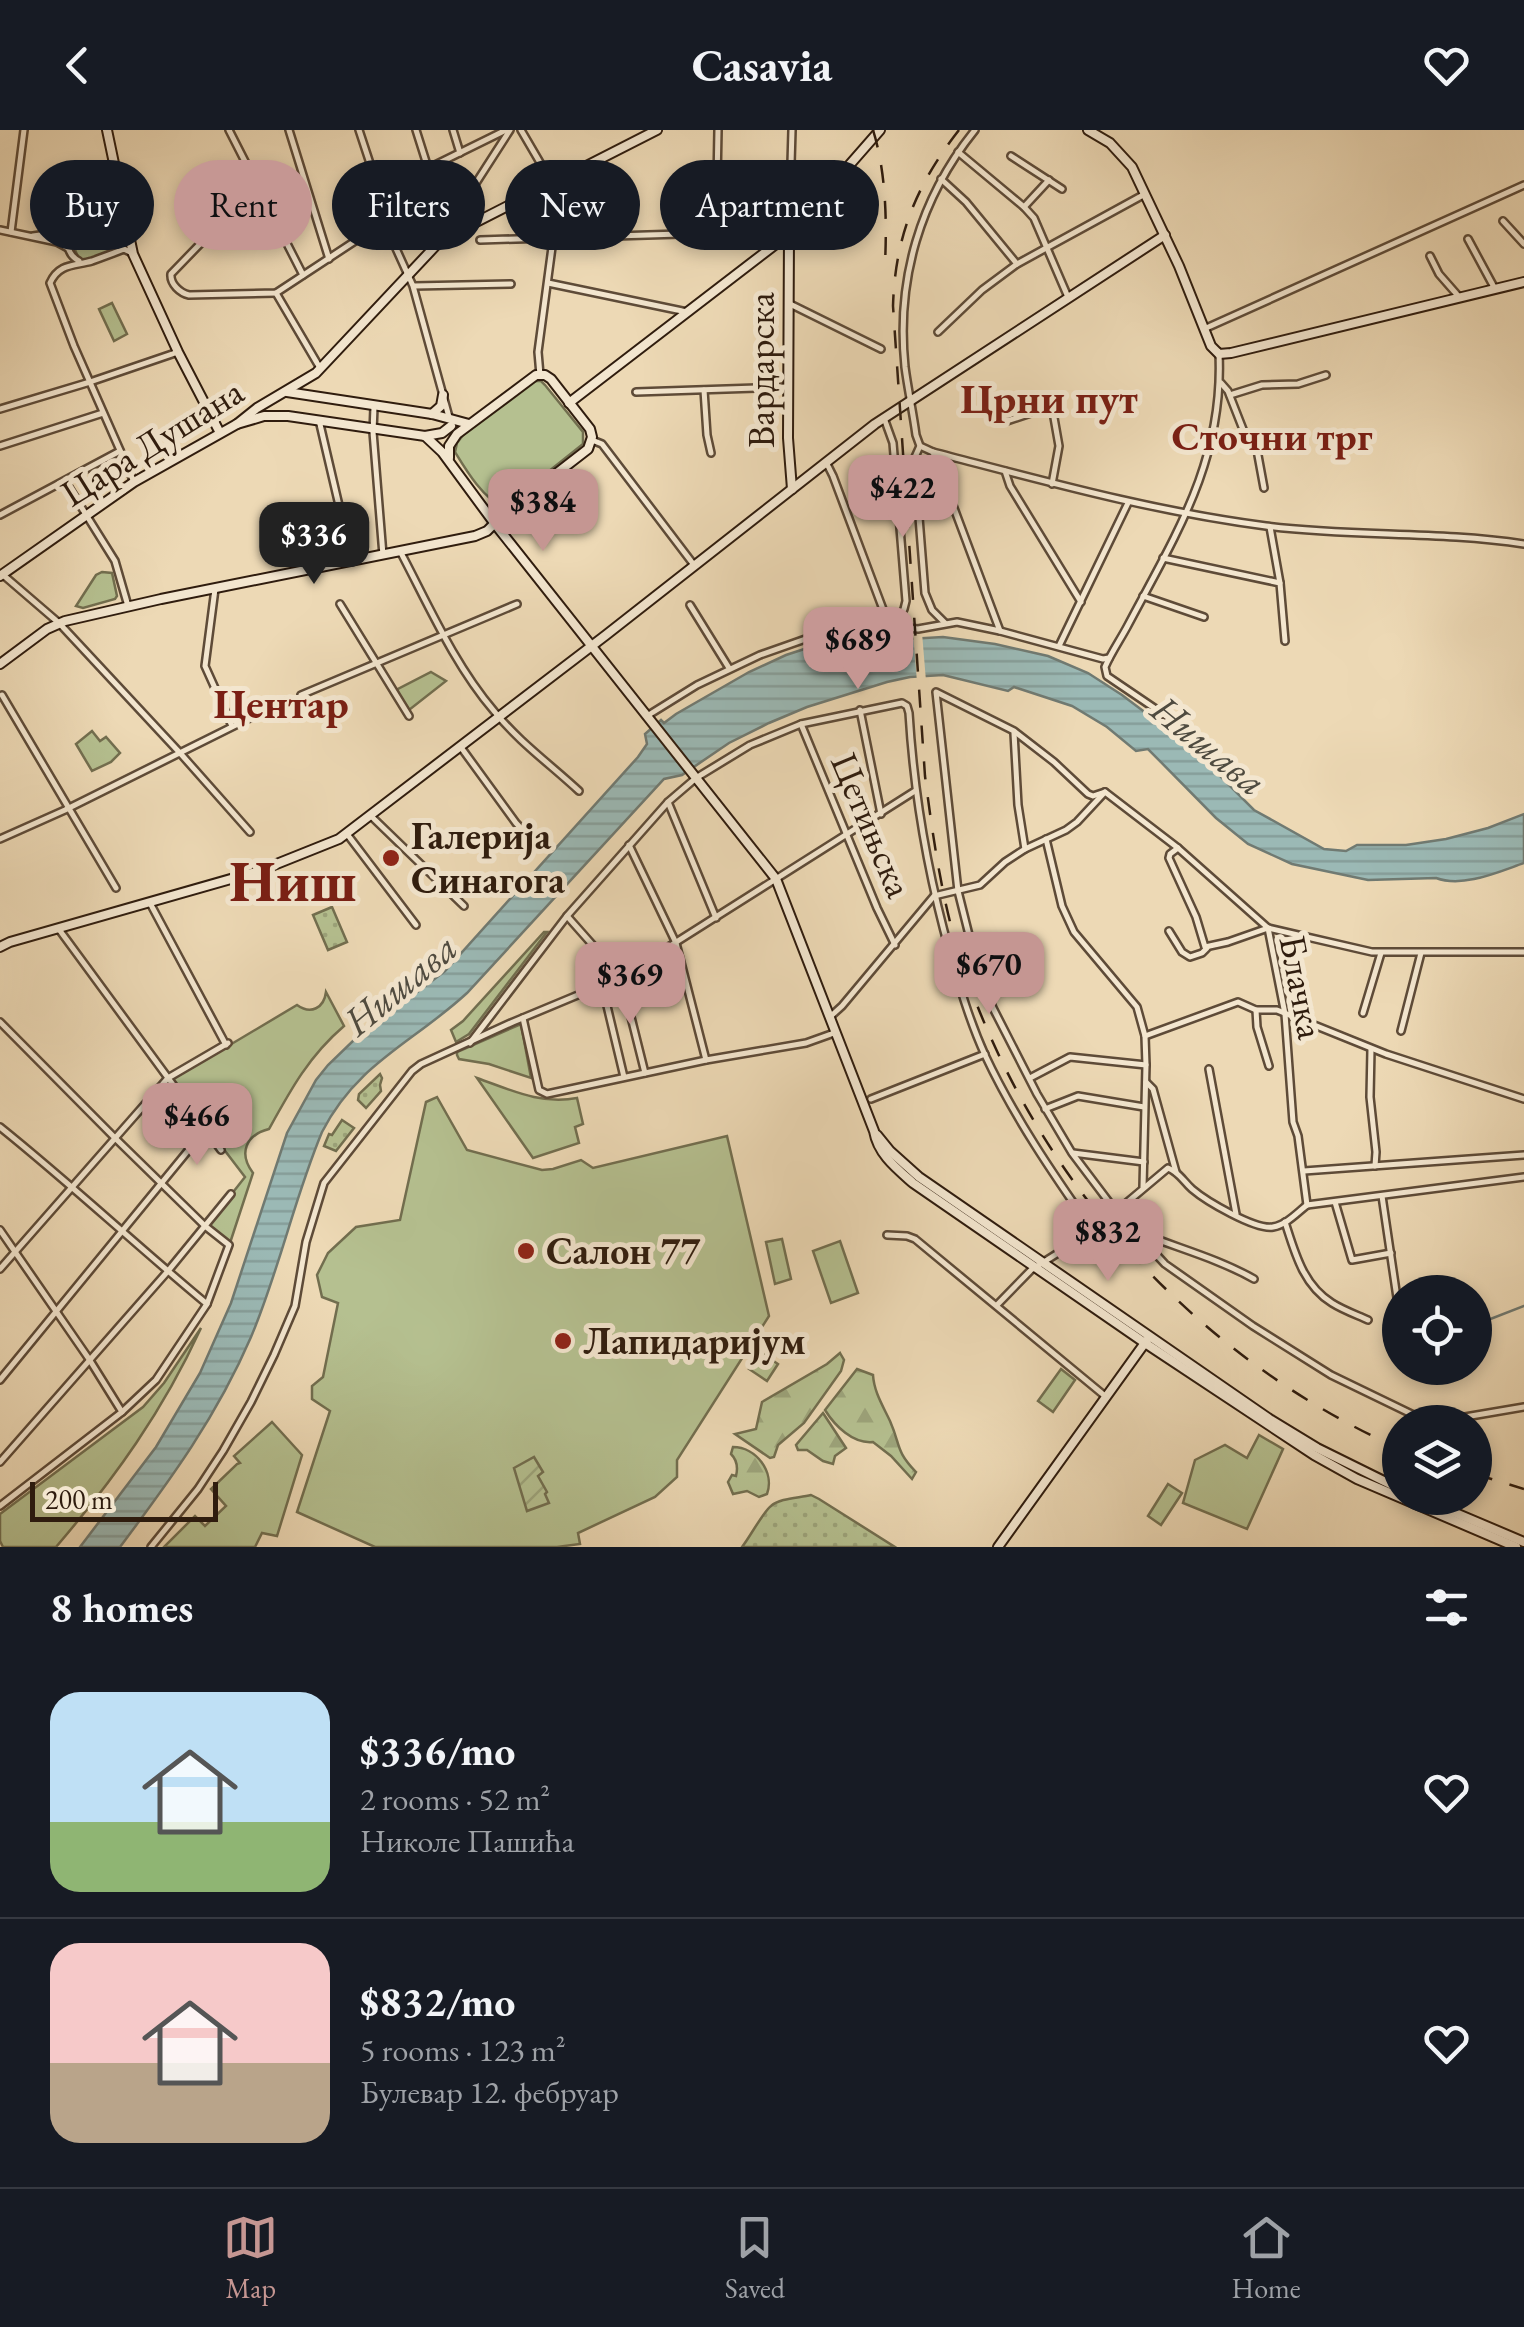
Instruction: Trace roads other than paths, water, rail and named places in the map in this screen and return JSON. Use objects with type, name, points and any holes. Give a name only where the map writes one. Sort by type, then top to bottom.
[{"type":"street","points":[[11,232],[24,130]]},
{"type":"street","points":[[107,130],[112,160]]},
{"type":"street","points":[[230,130],[245,160]]},
{"type":"street","points":[[289,130],[329,258]]},
{"type":"street","points":[[359,130],[369,160]]},
{"type":"street","points":[[416,130],[425,160]]},
{"type":"street","points":[[453,130],[460,153]]},
{"type":"street","points":[[445,160],[508,130]]},
{"type":"street","points":[[485,167],[508,130]]},
{"type":"street","points":[[521,130],[540,160]]},
{"type":"street","name":"Цара Душана","points":[[599,160],[657,130]]},
{"type":"street","points":[[717,160],[718,130]]},
{"type":"street","name":"Вардарска","points":[[791,160],[792,130]]},
{"type":"street","points":[[854,160],[880,130]]},
{"type":"street","points":[[945,624],[932,610],[925,593],[915,462],[920,446],[904,352],[905,290],[916,236],[941,179],[975,130]]},
{"type":"street","points":[[1088,130],[1110,143],[1132,167],[1210,346],[1219,354],[1524,282]]},
{"type":"street","points":[[958,152],[1034,218],[1069,298]]},
{"type":"street","points":[[1012,156],[1062,189]]},
{"type":"street","points":[[941,179],[966,202],[1017,264]]},
{"type":"street","points":[[1024,207],[1049,180]]},
{"type":"street","points":[[1204,329],[1524,185]]},
{"type":"street","points":[[938,332],[982,290],[1017,264],[1145,194]]},
{"type":"street","name":"Цара Душана","points":[[1,574],[134,482],[237,424],[320,368],[432,248],[449,235],[505,207]]},
{"type":"street","points":[[1503,221],[1524,244]]},
{"type":"street","points":[[0,230],[30,235]]},
{"type":"street","points":[[3,944],[244,876],[347,834],[884,418],[1165,236]]},
{"type":"street","points":[[1468,240],[1495,290]]},
{"type":"street","points":[[69,250],[72,257],[88,262],[120,250]]},
{"type":"street","points":[[129,250],[220,433]]},
{"type":"street","points":[[195,250],[170,276],[180,292],[186,294],[276,293],[341,250]]},
{"type":"street","points":[[290,250],[303,275]]},
{"type":"street","points":[[397,250],[413,286],[451,423],[449,457]]},
{"type":"street","points":[[540,374],[538,352],[552,250]]},
{"type":"street","points":[[569,402],[769,250]]},
{"type":"street","name":"Вардарска","points":[[790,250],[792,489]]},
{"type":"street","points":[[1430,256],[1439,274],[1460,298]]},
{"type":"street","points":[[79,261],[58,270],[50,282],[134,482]]},
{"type":"street","points":[[548,283],[690,312]]},
{"type":"street","points":[[413,286],[511,284]]},
{"type":"street","points":[[276,293],[320,368]]},
{"type":"street","points":[[788,302],[881,349]]},
{"type":"street","points":[[0,409],[178,352]]},
{"type":"street","points":[[1211,753],[1108,676],[1105,667],[1186,514],[1207,462],[1220,382],[1219,354]]},
{"type":"street","points":[[0,664],[60,623],[480,534],[585,452],[592,440],[590,428],[549,377],[540,374],[469,424],[452,440],[449,457]]},
{"type":"street","points":[[1230,396],[1262,385],[1298,384],[1326,375]]},
{"type":"street","points":[[1220,382],[1230,396],[1246,437],[1257,450],[1264,488]]},
{"type":"street","points":[[636,392],[788,387]]},
{"type":"street","points":[[704,390],[711,453]]},
{"type":"street","points":[[288,416],[280,404],[286,392],[432,414],[451,423],[469,424]]},
{"type":"street","points":[[432,414],[441,406],[443,396]]},
{"type":"street","points":[[374,407],[372,428],[383,555]]},
{"type":"street","points":[[1007,421],[1046,408],[1053,412],[1059,446],[1052,484]]},
{"type":"street","points":[[0,446],[104,412]]},
{"type":"street","points":[[237,424],[264,416],[288,416],[425,436],[439,434],[451,423]]},
{"type":"street","points":[[884,418],[894,442],[906,600],[896,623]]},
{"type":"street","points":[[319,420],[352,561]]},
{"type":"street","points":[[425,436],[449,457],[495,524],[776,880],[880,1150],[912,1183],[1040,1265],[1314,1455],[1382,1483]]},
{"type":"street","points":[[592,440],[602,444],[694,565]]},
{"type":"street","points":[[920,446],[1052,484],[1186,514],[1270,527],[1524,544]]},
{"type":"street","points":[[0,515],[120,451]]},
{"type":"street","points":[[933,452],[1000,631]]},
{"type":"street","points":[[826,462],[886,620]]},
{"type":"street","points":[[1005,471],[1010,486],[1081,602]]},
{"type":"street","points":[[65,481],[118,566],[128,606]]},
{"type":"street","points":[[1059,646],[1128,503]]},
{"type":"street","points":[[1270,527],[1286,641]]},
{"type":"street","points":[[400,551],[460,666],[498,717],[579,790]]},
{"type":"street","points":[[1163,558],[1280,582]]},
{"type":"street","points":[[1,574],[60,623],[250,832]]},
{"type":"street","points":[[215,589],[205,666],[232,726]]},
{"type":"street","points":[[1143,596],[1204,617]]},
{"type":"street","points":[[340,604],[408,716]]},
{"type":"street","points":[[301,695],[517,604]]},
{"type":"street","points":[[690,604],[729,668]]},
{"type":"street","points":[[648,716],[729,668],[840,628],[886,620],[911,629],[957,622],[1109,658]]},
{"type":"street","name":"Блачка","points":[[958,890],[936,692],[1014,731],[1088,794],[1105,792],[1178,848],[1268,928],[1285,1014],[1294,1122],[1307,1205]]},
{"type":"street","points":[[2,696],[116,888]]},
{"type":"street","points":[[470,1043],[567,916],[693,774],[801,724],[898,702],[907,706],[915,790],[934,896],[966,1006],[985,1054],[1046,1164],[1093,1231]]},
{"type":"street","points":[[0,840],[266,710]]},
{"type":"street","points":[[860,710],[881,814]]},
{"type":"street","name":"Цетињска","points":[[801,724],[894,946]]},
{"type":"street","points":[[1014,731],[1025,849]]},
{"type":"street","points":[[460,746],[530,838]]},
{"type":"street","points":[[151,1547],[216,1463],[274,1355],[295,1306],[306,1242],[324,1183],[418,1066],[620,977],[915,790]]},
{"type":"street","points":[[830,1016],[934,896],[980,885],[1025,849],[1078,822],[1105,792]]},
{"type":"street","points":[[668,802],[716,918]]},
{"type":"street","points":[[371,816],[464,906]]},
{"type":"street","points":[[347,834],[416,925]]},
{"type":"street","points":[[1046,839],[1066,919],[1137,1008],[1146,1065],[1144,1188]]},
{"type":"street","points":[[630,845],[676,944],[706,1060]]},
{"type":"street","points":[[1178,848],[1169,858],[1207,948]]},
{"type":"street","points":[[958,890],[980,977],[1029,1078],[1072,1153],[1115,1210],[1164,1264],[1331,1374],[1394,1405]]},
{"type":"street","points":[[0,1270],[168,1078],[227,1044],[150,902]]},
{"type":"street","points":[[567,916],[620,977],[645,1072]]},
{"type":"street","points":[[58,928],[221,1150]]},
{"type":"street","points":[[1169,932],[1190,957],[1268,928],[1381,953],[1524,952]]},
{"type":"street","points":[[1363,1013],[1381,953]]},
{"type":"street","points":[[1401,1031],[1421,953]]},
{"type":"street","points":[[602,985],[624,1077]]},
{"type":"street","points":[[1144,1036],[1236,1002],[1256,1010],[1277,1010],[1371,1048],[1524,1100]]},
{"type":"street","points":[[1256,1010],[1269,1066]]},
{"type":"street","points":[[523,1018],[539,1090],[544,1094],[806,1043],[836,1032]]},
{"type":"street","points":[[0,1022],[228,1245],[206,1304],[156,1380],[122,1412],[0,1506]]},
{"type":"street","points":[[1371,1048],[1370,1097],[1376,1166]]},
{"type":"street","points":[[872,1099],[985,1054]]},
{"type":"street","points":[[1029,1078],[1070,1057],[1146,1065]]},
{"type":"street","points":[[1209,1069],[1236,1214]]},
{"type":"street","points":[[1146,1082],[1153,1089],[1176,1172],[1193,1190],[1260,1226],[1285,1222],[1307,1205],[1524,1177]]},
{"type":"street","points":[[1045,1109],[1078,1096],[1145,1108]]},
{"type":"street","points":[[0,1126],[206,1304]]},
{"type":"street","points":[[0,1380],[205,1130]]},
{"type":"street","points":[[1072,1153],[1144,1162]]},
{"type":"street","points":[[1304,1171],[1524,1155]]},
{"type":"street","points":[[997,1305],[1040,1265],[1093,1231],[1165,1169],[1176,1172]]},
{"type":"street","points":[[0,1462],[231,1194]]},
{"type":"street","points":[[1382,1196],[1393,1275]]},
{"type":"street","points":[[1335,1202],[1352,1260],[1390,1253]]},
{"type":"street","points":[[1285,1222],[1310,1285],[1332,1304],[1368,1320]]},
{"type":"street","points":[[0,1230],[122,1412]]},
{"type":"street","points":[[1135,1230],[1254,1278]]},
{"type":"street","points":[[887,1235],[915,1238],[1107,1398]]},
{"type":"street","points":[[998,1547],[1148,1340]]},
{"type":"street","points":[[1492,1412],[1524,1407]]},
{"type":"street","points":[[1450,1515],[1516,1547]]},
{"type":"street","points":[[1460,1515],[1524,1542]]},
{"type":"water","points":[[897,629],[908,639],[943,637],[1048,656],[1088,673],[1191,747],[1254,810],[1324,849],[1346,851],[1357,845],[1406,845],[1446,839],[1524,814],[1524,863],[1480,878],[1457,881],[1368,880],[1292,864],[1248,844],[1216,818],[1148,749],[1136,751],[1072,706],[1014,687],[1008,691],[943,675],[910,677],[807,707],[769,723],[729,743],[682,775],[664,779],[467,993],[387,1055],[352,1088],[322,1132],[261,1312],[238,1366],[208,1420],[120,1547],[80,1547],[156,1447],[200,1373],[231,1303],[287,1133],[328,1065],[355,1039],[445,971],[638,757],[647,744],[645,734],[661,720],[664,723],[749,672],[786,655],[838,638]]},
{"type":"waterway","points":[[1492,1318],[1524,1306]]},
{"type":"railway","points":[[873,130],[885,196],[885,264]]},
{"type":"railway","points":[[959,130],[931,171],[903,234],[893,306],[925,776],[943,892],[961,961],[992,1040],[1031,1116],[1077,1186],[1130,1252],[1189,1311],[1254,1364],[1325,1410],[1382,1440]]},
{"type":"railway","points":[[1492,1479],[1524,1489]]},
{"type":"place","name":"Галерија Синагога","points":[[391,858]]},
{"type":"place","name":"Салон 77","points":[[526,1251]]},
{"type":"place","name":"Лапидаријум","points":[[563,1341]]},
{"type":"district","name":"Црни пут","points":[[1049,398]]},
{"type":"district","name":"Сточни трг","points":[[1272,436]]},
{"type":"district","name":"Центар","points":[[281,703]]},
{"type":"district","name":"Ниш","points":[[293,881]]},
{"type":"water label","name":"Нишава","points":[[1209,745]]},
{"type":"water label","name":"Нишава","points":[[400,984]]}]
